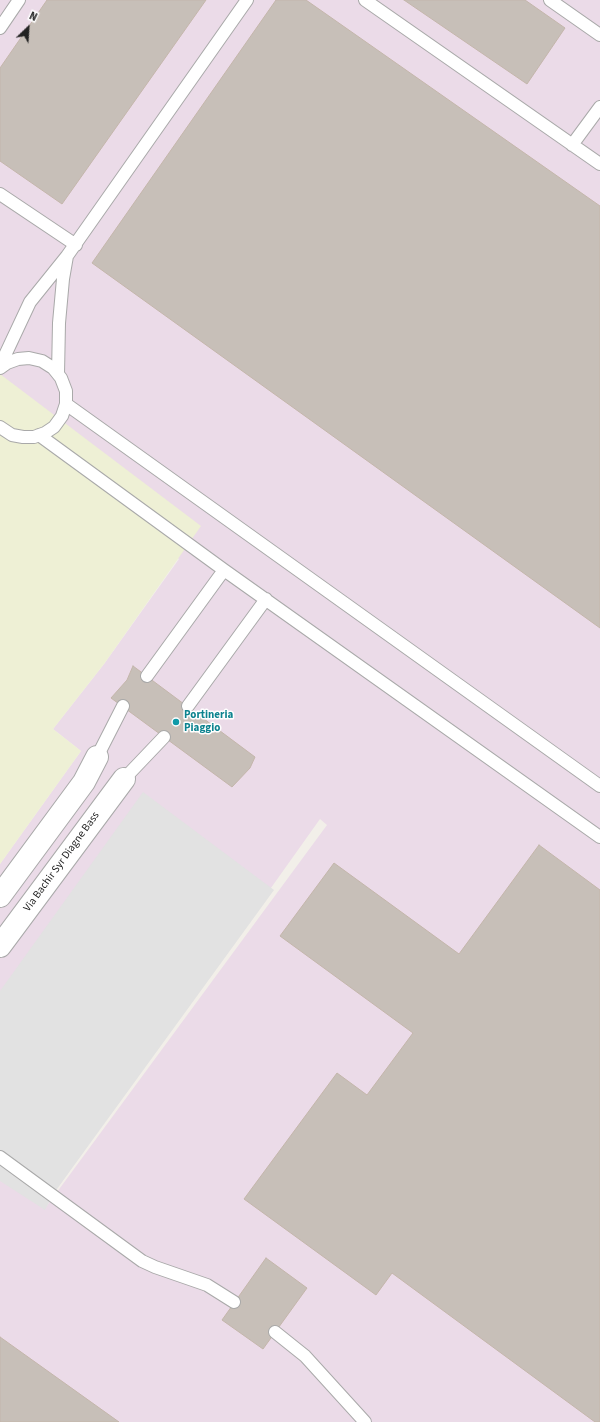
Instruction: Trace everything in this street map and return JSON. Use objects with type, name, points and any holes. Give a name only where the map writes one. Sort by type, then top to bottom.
[{"type":"street","points":[[0,896],[84,782],[97,757]]},
{"type":"street","name":"Via Bachir Syr Diagne Bass","points":[[0,946],[124,779]]},
{"type":"lane","points":[[0,28],[19,0]]},
{"type":"lane","points":[[0,367],[30,302],[76,244],[247,0]]},
{"type":"lane","points":[[365,0],[600,164]]},
{"type":"lane","points":[[550,0],[600,35]]},
{"type":"lane","points":[[572,145],[600,108]]},
{"type":"lane","points":[[0,194],[76,244]]},
{"type":"lane","points":[[58,374],[59,323],[63,279],[67,256]]},
{"type":"lane","points":[[0,367],[18,359],[29,358],[42,361],[53,368],[58,374],[66,391],[66,404],[62,416],[54,427],[39,435],[23,437],[12,434],[0,427]]},
{"type":"lane","points":[[66,404],[600,786]]},
{"type":"lane","points":[[39,435],[224,570],[600,837]]},
{"type":"lane","points":[[147,676],[224,570]]},
{"type":"lane","points":[[188,706],[266,599]]},
{"type":"lane","points":[[97,757],[123,706]]},
{"type":"lane","points":[[124,779],[164,737]]},
{"type":"lane","points":[[0,1157],[142,1261],[207,1285],[234,1302]]},
{"type":"lane","points":[[275,1332],[305,1356],[365,1422]]},
{"type":"shaded area","points":[[0,0],[600,0],[600,1422],[0,1422],[0,864],[81,751],[53,729],[104,664],[179,559],[0,434]],"holes":[[[320,819],[327,825],[46,1207],[54,1193]]]},
{"type":"shaded area","points":[[143,792],[274,890],[54,1193],[45,1210],[0,1181],[0,991]]},
{"type":"green space","points":[[0,374],[201,526],[104,664],[53,729],[81,751],[0,864]]},
{"type":"building","points":[[47,0],[206,0],[62,204],[0,161],[0,68]]},
{"type":"building","points":[[276,0],[306,0],[600,206],[600,628],[92,263]]},
{"type":"building","points":[[404,0],[525,0],[565,28],[527,84]]},
{"type":"building","name":"Portineria Piaggio","points":[[133,666],[255,757],[250,768],[232,787],[111,698],[127,680]]},
{"type":"building","points":[[539,845],[600,890],[600,1422],[595,1422],[392,1273],[376,1295],[244,1199],[337,1073],[367,1095],[413,1033],[280,936],[334,863],[459,954]]},
{"type":"building","points":[[266,1258],[307,1288],[263,1349],[222,1320]]},
{"type":"building","points":[[0,1337],[119,1422],[0,1422]]},
{"type":"place","name":"Portineria Piaggio","points":[[176,722]]}]
